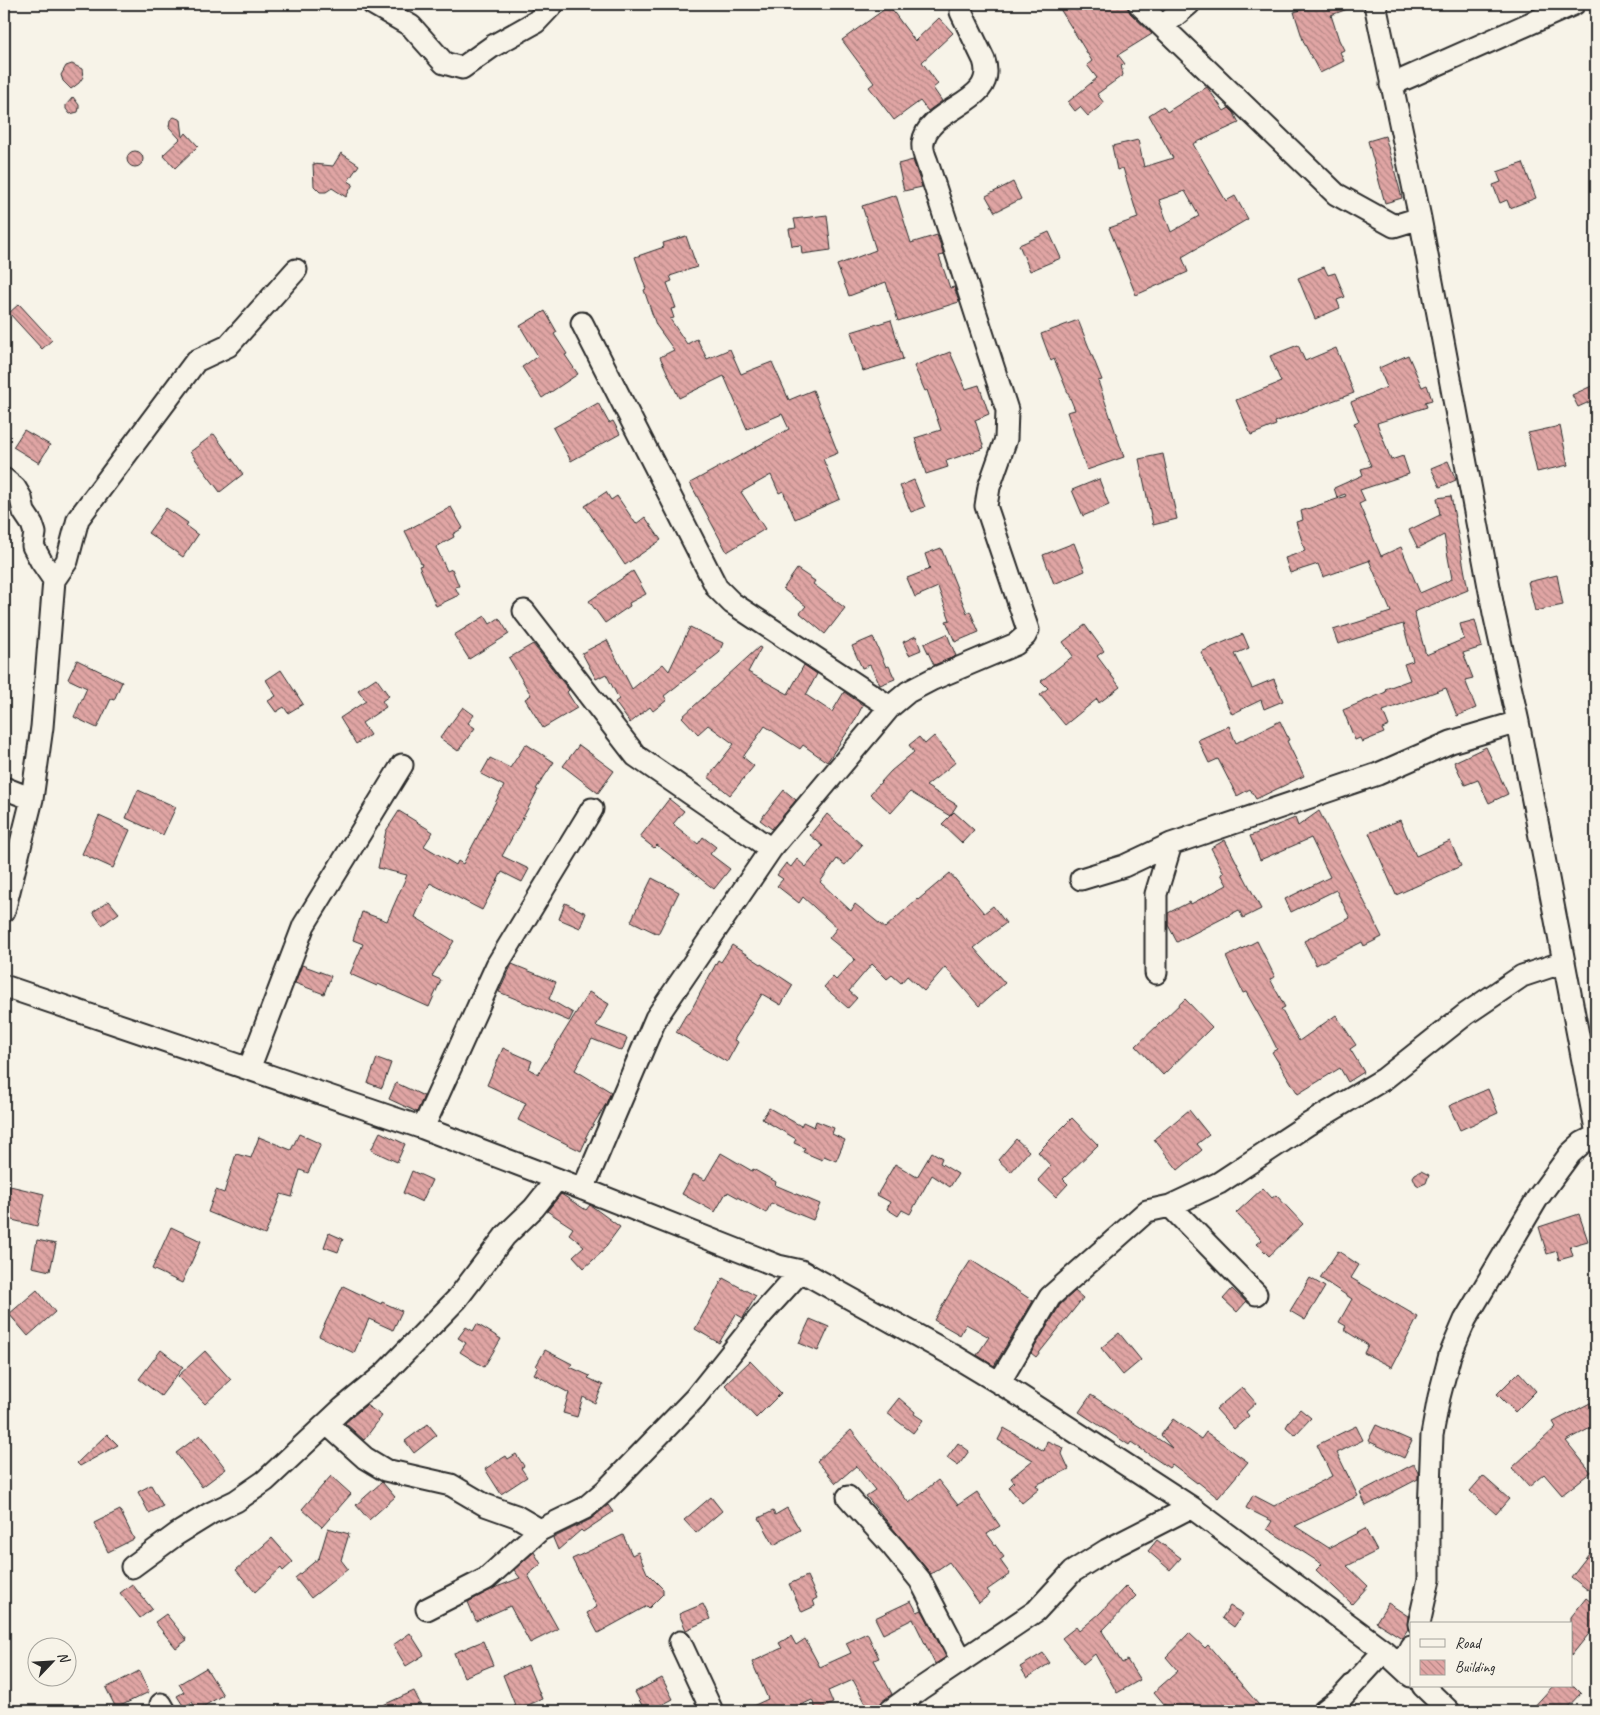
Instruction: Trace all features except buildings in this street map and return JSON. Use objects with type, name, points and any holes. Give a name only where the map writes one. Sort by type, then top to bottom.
[{"type":"street","points":[[373,4],[411,26],[444,63],[462,68],[493,46],[536,22],[553,4]]},
{"type":"street","points":[[583,1189],[656,1018],[771,849],[890,707],[908,692],[933,679],[1016,644],[1025,636],[1028,630],[986,506],[989,487],[1006,439],[1007,410],[1003,392],[922,144],[929,127],[982,88],[987,78],[987,68],[984,60],[961,12],[962,4]]},
{"type":"street","points":[[1139,4],[1336,194],[1394,226],[1420,218]]},
{"type":"street","points":[[1163,26],[1189,4]]},
{"type":"street","points":[[1376,4],[1391,86],[1420,218],[1494,613],[1518,722],[1596,1129]]},
{"type":"street","points":[[1391,86],[1574,4]]},
{"type":"street","points":[[4,911],[32,799],[42,727],[54,580],[67,561],[78,519],[196,361],[228,346],[296,270]]},
{"type":"street","points":[[582,323],[717,588],[732,603],[890,707]]},
{"type":"street","points":[[4,479],[15,488],[21,498],[24,512],[32,524],[35,533],[33,546],[54,580]]},
{"type":"street","points":[[524,611],[636,756],[771,849]]},
{"type":"street","points":[[1081,879],[1124,866],[1171,844],[1378,774],[1451,742],[1518,722]]},
{"type":"street","points":[[249,1069],[304,925],[402,765]]},
{"type":"street","points":[[4,788],[32,799]]},
{"type":"street","points":[[423,1128],[497,965],[592,809]]},
{"type":"street","points":[[1156,973],[1156,894],[1171,844]]},
{"type":"street","points":[[999,1383],[1050,1297],[1148,1211],[1170,1206],[1219,1183],[1307,1125],[1384,1079],[1466,1014],[1522,976],[1564,962]]},
{"type":"street","points":[[4,986],[423,1128],[778,1266],[801,1271],[999,1383],[1191,1507],[1384,1651],[1406,1671]]},
{"type":"street","points":[[1419,1622],[1429,1579],[1432,1436],[1439,1397],[1450,1355],[1465,1320],[1537,1199],[1570,1154],[1582,1143],[1596,1136]]},
{"type":"street","points":[[132,1566],[177,1534],[211,1513],[236,1501],[266,1481],[326,1424],[383,1375],[456,1299],[506,1236],[534,1208],[557,1179]]},
{"type":"street","points":[[1170,1206],[1256,1294]]},
{"type":"street","points":[[427,1609],[486,1579],[540,1530],[584,1508],[606,1490],[695,1398],[763,1313],[801,1271]]},
{"type":"street","points":[[326,1424],[365,1458],[385,1470],[451,1485],[485,1505],[516,1516],[540,1530]]},
{"type":"street","points":[[848,1497],[894,1547],[920,1580],[962,1661]]},
{"type":"street","points":[[890,1711],[912,1705],[962,1661],[1036,1611],[1072,1572],[1107,1550],[1191,1507]]},
{"type":"street","points":[[680,1642],[712,1711]]},
{"type":"street","points":[[1324,1711],[1341,1698],[1384,1651]]},
{"type":"street","points":[[1406,1671],[1410,1651]]},
{"type":"street","points":[[1425,1688],[1449,1711]]}]
